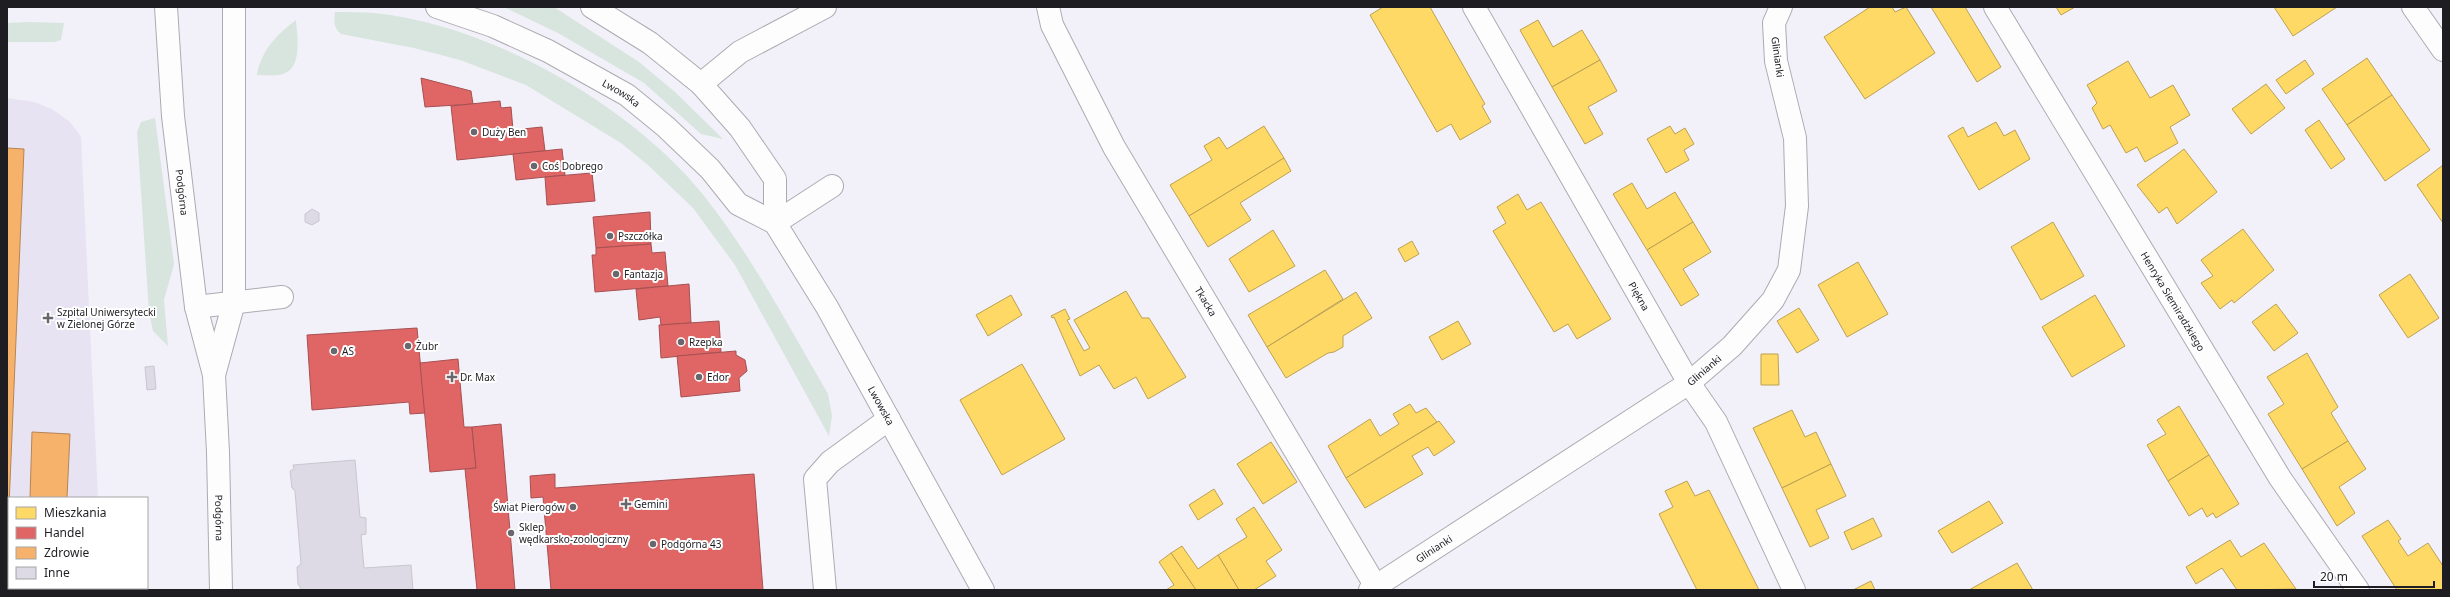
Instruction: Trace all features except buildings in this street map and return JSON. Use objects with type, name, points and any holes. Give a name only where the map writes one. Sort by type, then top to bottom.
[{"type":"street","name":"Podgórna","points":[[166,7],[173,116],[196,307],[214,375],[218,452],[220,589]]},
{"type":"street","name":"Podgórna","points":[[214,375],[234,302],[234,7]]},
{"type":"street","name":"Lwowska","points":[[437,7],[493,26],[548,51],[627,95],[666,128],[710,169],[738,204],[775,223],[827,307],[983,590]]},
{"type":"street","points":[[592,7],[650,43],[701,84],[740,128],[775,179],[775,223]]},
{"type":"street","points":[[701,84],[740,52],[825,7]]},
{"type":"street","name":"Tkacka","points":[[1048,7],[1052,25],[1114,147],[1374,589]]},
{"type":"street","name":"Piękna","points":[[1474,7],[1689,383],[1716,422],[1794,590]]},
{"type":"street","name":"Glinianki","points":[[1374,589],[1689,383],[1732,346],[1773,300],[1789,270],[1797,206],[1795,138],[1776,61],[1774,23],[1781,7]]},
{"type":"street","name":"Henryka Siemiradzkiego","points":[[1995,7],[2280,478],[2358,590]]},
{"type":"street","points":[[2423,11],[2443,50]]},
{"type":"street","points":[[775,223],[832,186]]},
{"type":"street","points":[[196,307],[282,297]]},
{"type":"street","points":[[825,590],[815,479],[830,462],[889,419]]},
{"type":"shaded area","points":[[504,7],[554,7],[639,62],[675,92],[723,139],[701,134],[644,83],[558,33]]},
{"type":"shaded area","points":[[335,12],[374,13],[419,20],[465,34],[511,52],[556,75],[600,102],[640,132],[675,164],[705,197],[755,268],[828,394],[832,416],[829,436],[735,265],[693,208],[648,165],[621,143],[526,85],[460,60],[414,48],[341,34],[335,26]]},
{"type":"shaded area","points":[[296,20],[298,44],[296,60],[292,67],[287,72],[279,75],[257,75],[262,58],[266,51],[276,37]]},
{"type":"shaded area","points":[[7,23],[64,23],[61,40],[55,42],[7,42]]},
{"type":"shaded area","name":"Szpital Uniwersytecki w Zielonej Górze","points":[[7,98],[34,102],[52,109],[70,122],[81,137],[98,497],[8,497],[8,589],[102,590],[7,590]]},
{"type":"shaded area","points":[[155,118],[174,264],[164,300],[168,346],[153,331],[149,312],[137,132],[141,122]]},
{"type":"place","name":"Duży Ben","points":[[474,132]]},
{"type":"place","name":"Coś Dobrego","points":[[534,166]]},
{"type":"place","name":"Pszczółka","points":[[610,236]]},
{"type":"place","name":"Fantazja","points":[[616,274]]},
{"type":"place","name":"Szpital Uniwersytecki w Zielonej Górze","points":[[48,318]]},
{"type":"place","name":"Rzepka","points":[[681,342]]},
{"type":"place","name":"Żubr","points":[[408,346]]},
{"type":"place","name":"AS","points":[[334,351]]},
{"type":"place","name":"Dr. Max","points":[[452,377]]},
{"type":"place","name":"Edor","points":[[699,377]]},
{"type":"place","name":"Gemini","points":[[626,504]]},
{"type":"place","name":"Świat Pierogów","points":[[573,507]]},
{"type":"place","name":"Sklep wędkarsko-zoologiczny","points":[[511,533]]},
{"type":"place","name":"Podgórna 43","points":[[653,544]]}]
